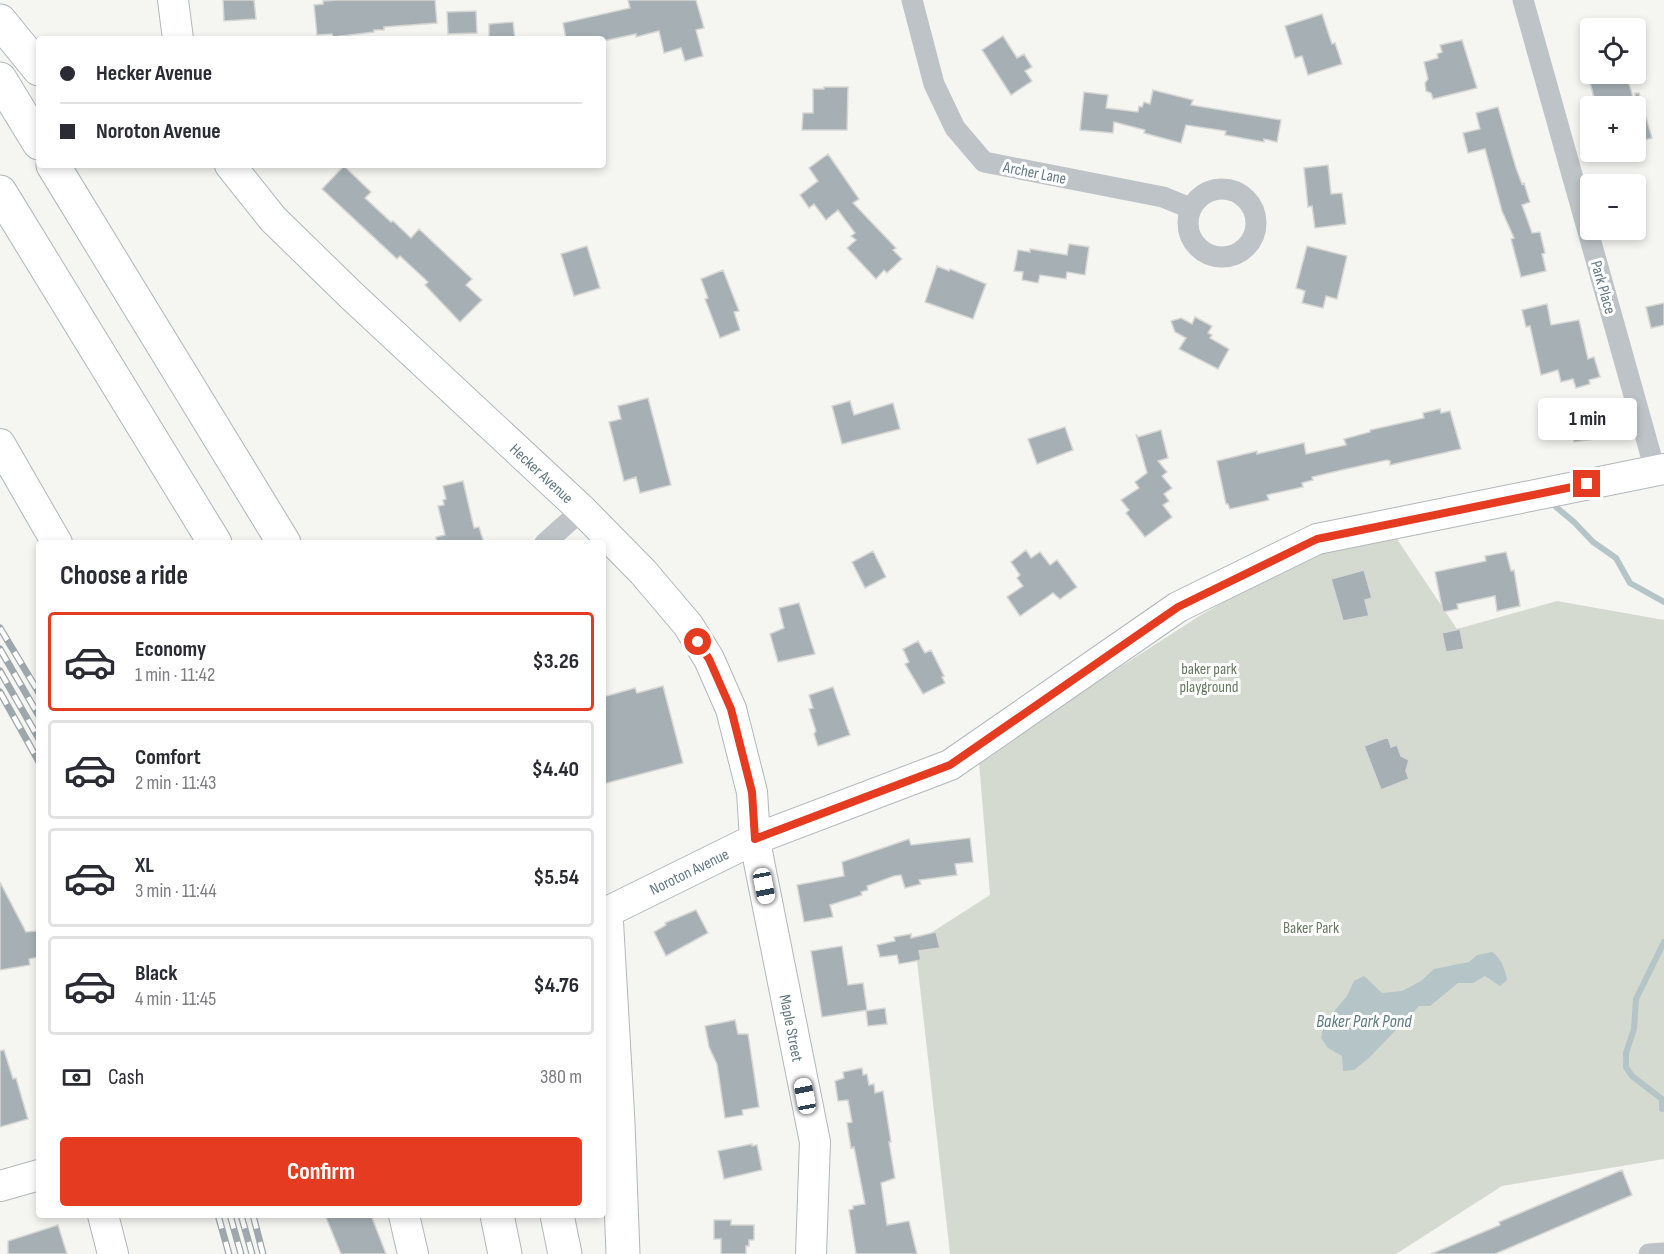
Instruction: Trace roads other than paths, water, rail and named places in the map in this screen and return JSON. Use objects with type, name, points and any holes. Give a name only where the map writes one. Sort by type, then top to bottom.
[{"type":"highway","points":[[0,21],[36,65]]},
{"type":"highway","points":[[0,79],[36,138]]},
{"type":"highway","points":[[55,168],[282,540]]},
{"type":"highway","points":[[0,192],[213,540]]},
{"type":"highway","points":[[606,945],[623,1254]]},
{"type":"highway","points":[[498,1218],[505,1254]]},
{"type":"highway","points":[[558,1218],[565,1254]]},
{"type":"main road","points":[[173,0],[178,36]]},
{"type":"main road","name":"Hecker Avenue","points":[[232,168],[273,219],[360,304],[582,510],[643,572],[688,626],[709,659],[731,709],[752,792],[755,839]]},
{"type":"main road","points":[[0,444],[55,540]]},
{"type":"main road","name":"Noroton Avenue","points":[[606,912],[755,839],[950,765],[1178,607],[1317,539],[1660,470]]},
{"type":"main road","name":"Maple Street","points":[[755,839],[815,1142],[811,1254]]},
{"type":"main road","points":[[0,1186],[36,1176]]},
{"type":"main road","points":[[104,1218],[113,1254]]},
{"type":"main road","points":[[405,1218],[412,1254]]},
{"type":"street","name":"Archer Lane","points":[[912,0],[934,84],[955,128],[984,162],[1162,197],[1190,208]]},
{"type":"street","name":"Park Place","points":[[1523,0],[1660,470]]},
{"type":"street","points":[[548,540],[582,510]]},
{"type":"street","points":[[1649,1254],[1664,1253]]},
{"type":"water","name":"Baker Park Pond","points":[[1492,952],[1501,961],[1507,980],[1500,986],[1485,976],[1473,983],[1458,983],[1430,1006],[1419,1006],[1369,1058],[1354,1070],[1343,1071],[1342,1056],[1328,1048],[1321,1038],[1324,1023],[1347,996],[1354,981],[1364,976],[1382,993],[1402,991],[1421,981],[1434,969],[1469,962],[1477,955]]},
{"type":"waterway","points":[[1556,507],[1593,542],[1616,558],[1630,583],[1664,602]]},
{"type":"waterway","points":[[1662,1109],[1662,1099],[1632,1076],[1626,1067],[1626,1053],[1634,1029],[1636,999],[1664,942]]},
{"type":"railway","points":[[0,628],[36,688]]},
{"type":"railway","points":[[0,649],[36,711]]},
{"type":"railway","points":[[0,671],[36,734]]},
{"type":"railway","points":[[0,692],[36,757]]},
{"type":"railway","points":[[219,1218],[229,1254]]},
{"type":"railway","points":[[231,1218],[241,1254]]},
{"type":"railway","points":[[242,1218],[252,1254]]},
{"type":"railway","points":[[254,1218],[263,1254]]},
{"type":"park label","name":"baker park playground","points":[[1209,677]]},
{"type":"park label","name":"Baker Park","points":[[1311,927]]}]
